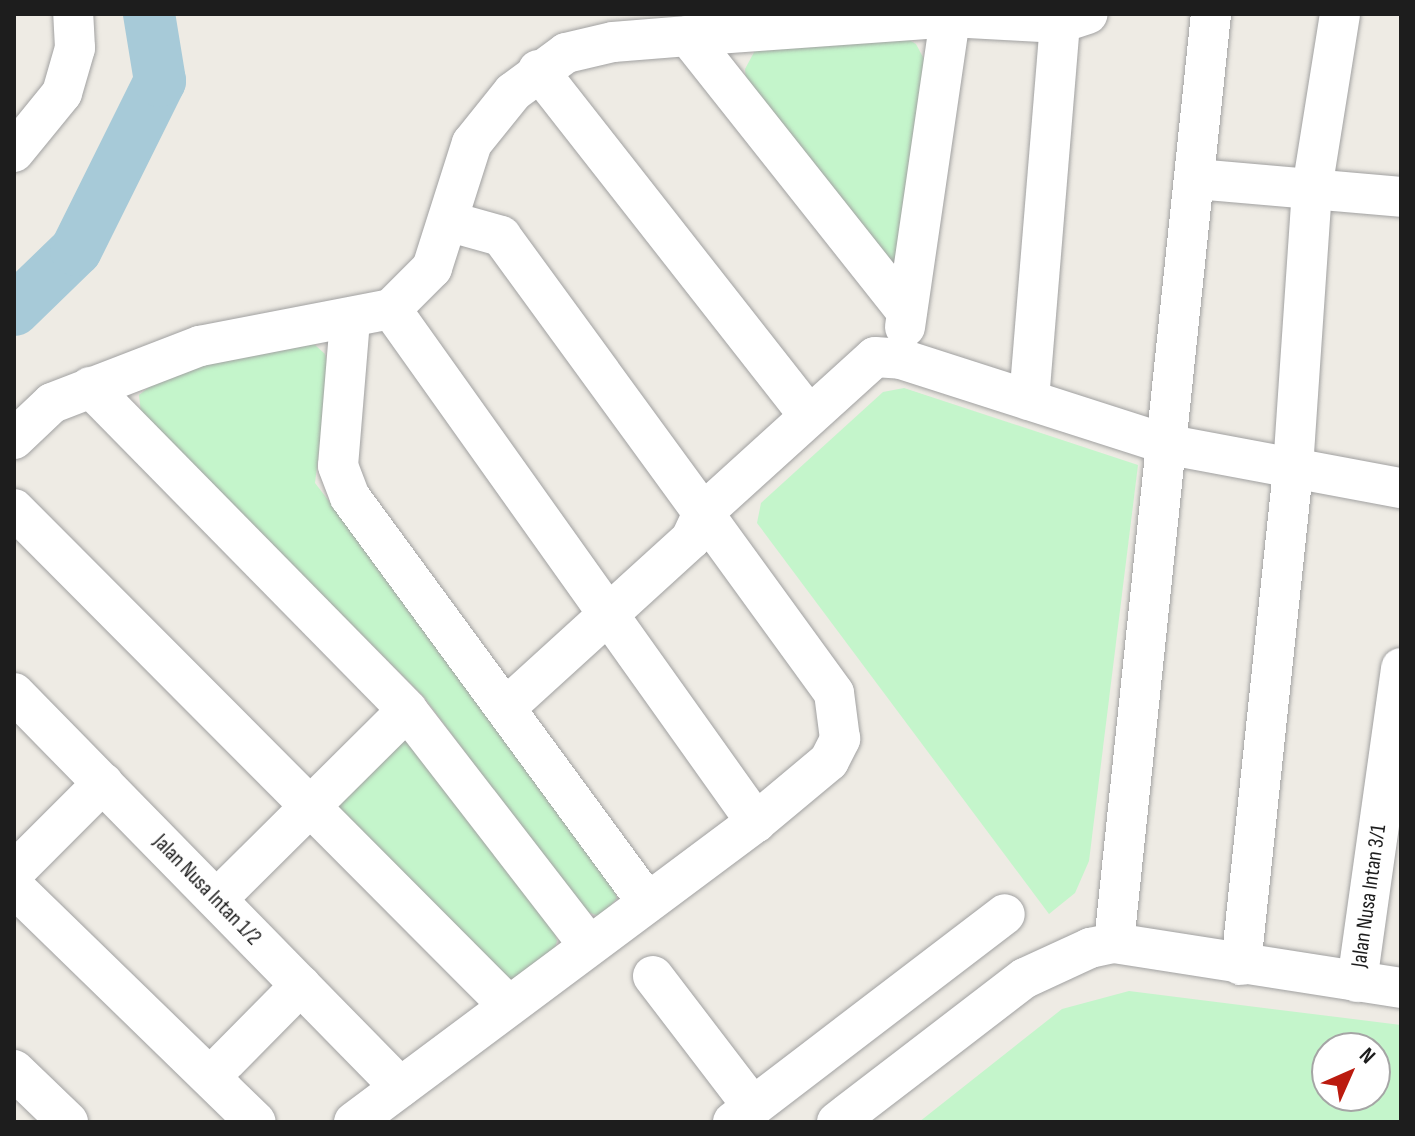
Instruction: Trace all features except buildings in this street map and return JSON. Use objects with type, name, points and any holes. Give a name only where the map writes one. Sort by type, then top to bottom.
[{"type":"street","points":[[14,152],[62,93],[75,48],[73,14]]},
{"type":"street","points":[[1114,943],[1211,14]]},
{"type":"street","points":[[1241,965],[1293,468],[1312,189],[1340,14]]},
{"type":"street","points":[[901,359],[950,17]]},
{"type":"street","points":[[14,439],[52,403],[200,346],[293,325],[350,320],[391,309],[432,268],[451,222],[472,143],[538,70],[566,53],[613,42],[950,17],[1074,18],[1029,400]]},
{"type":"street","points":[[688,36],[907,312]]},
{"type":"street","points":[[538,70],[809,415]]},
{"type":"street","points":[[1196,179],[1401,197]]},
{"type":"street","points":[[354,1122],[588,944],[756,822],[829,761],[840,739],[841,716],[834,693],[501,236],[451,222]]},
{"type":"street","points":[[391,309],[756,822]]},
{"type":"street","points":[[350,320],[338,466],[350,497],[647,902]]},
{"type":"street","points":[[505,708],[691,539],[703,513],[875,357],[901,359],[1165,444],[1401,488]]},
{"type":"street","points":[[90,387],[407,710],[588,944]]},
{"type":"street","points":[[14,509],[508,1005]]},
{"type":"street","name":"Jalan Nusa Intan 3/1","points":[[1357,982],[1401,668]]},
{"type":"street","name":"Jalan Nusa Intan 1/2","points":[[14,693],[400,1087]]},
{"type":"street","points":[[217,899],[407,710]]},
{"type":"street","points":[[14,872],[103,783]]},
{"type":"street","points":[[14,887],[256,1122]]},
{"type":"street","points":[[653,976],[743,1115],[1005,914]]},
{"type":"street","points":[[837,1122],[1025,978],[1059,959],[1114,943],[1401,988]]},
{"type":"street","points":[[210,1077],[301,985]]},
{"type":"street","points":[[14,1070],[68,1122]]},
{"type":"green space","points":[[899,34],[916,44],[925,61],[895,262],[886,262],[747,93],[745,69],[759,43]]},
{"type":"green space","points":[[314,344],[325,354],[329,370],[315,483],[455,664],[608,875],[617,898],[601,917],[583,910],[424,697],[141,413],[139,395],[168,372]]},
{"type":"green space","points":[[904,388],[1138,465],[1089,861],[1075,893],[1049,914],[757,523],[761,503],[883,392]]},
{"type":"green space","points":[[406,732],[551,918],[557,941],[553,955],[508,986],[330,800]]},
{"type":"green space","points":[[1129,991],[1401,1025],[1401,1122],[919,1122],[1062,1009]]},
{"type":"waterway","points":[[14,310],[76,250],[160,81],[149,14]]}]
